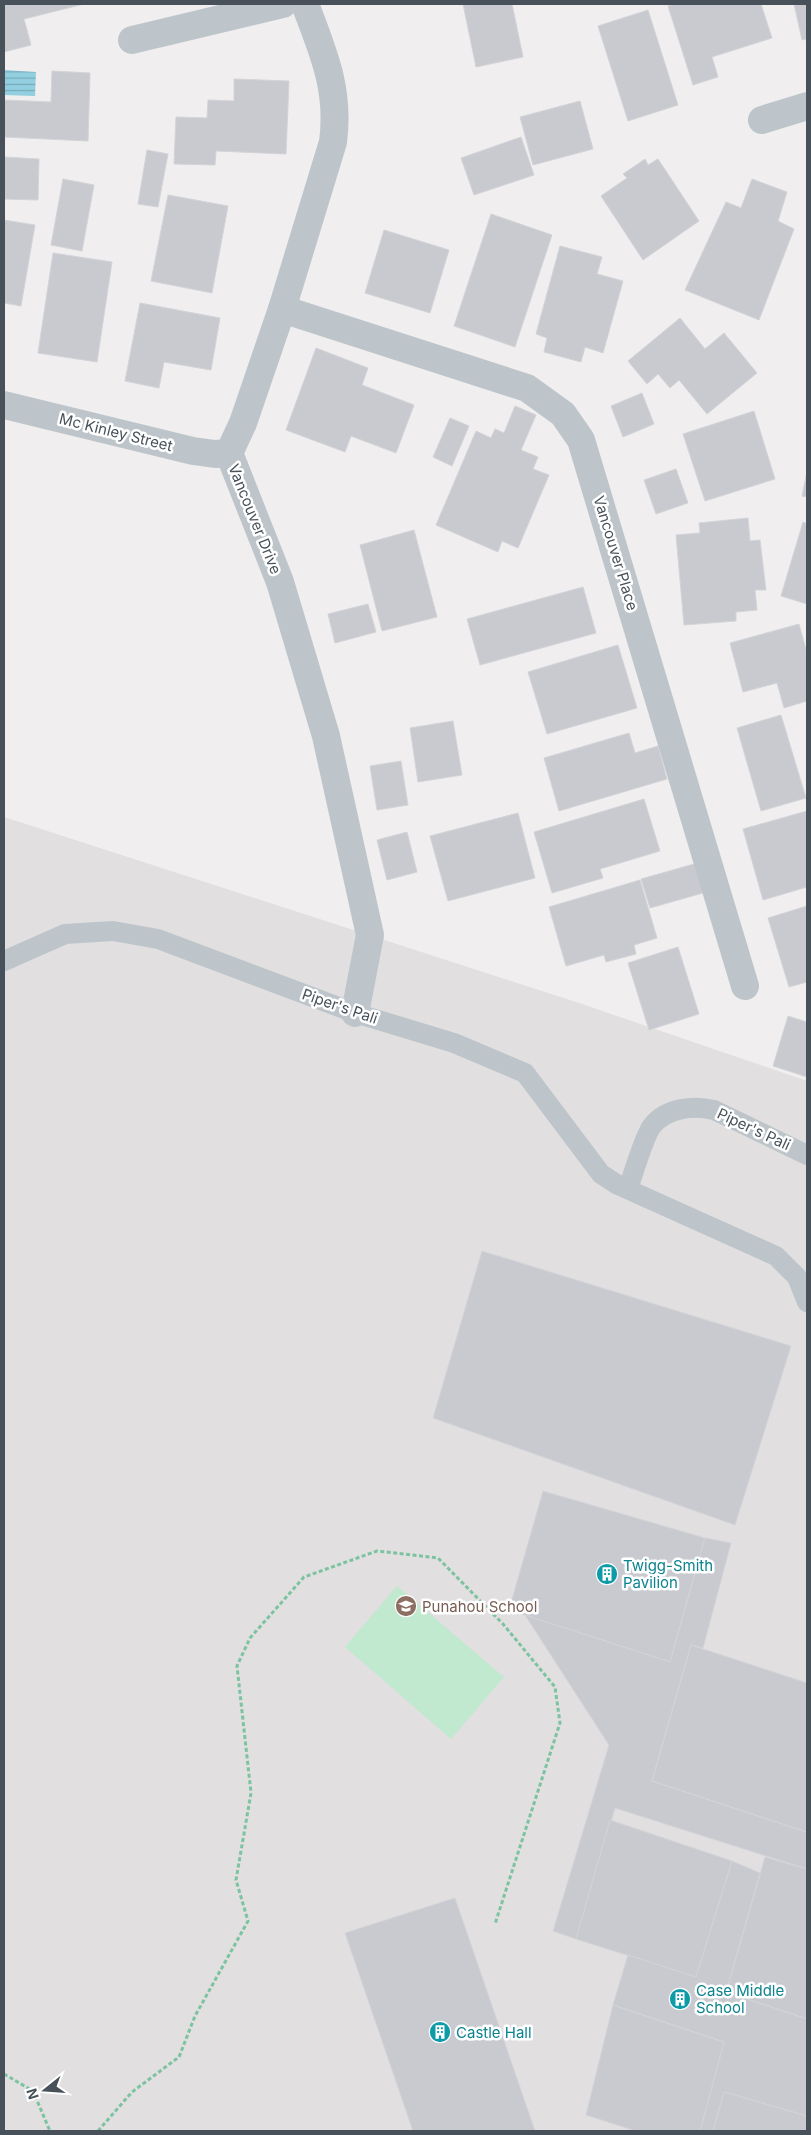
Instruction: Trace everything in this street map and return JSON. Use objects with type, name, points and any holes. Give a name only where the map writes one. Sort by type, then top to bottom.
[{"type":"street","points":[[132,40],[283,4]]},
{"type":"street","name":"Vancouver Drive","points":[[305,4],[330,75],[335,96],[336,119],[333,142],[282,309],[243,423],[229,453],[280,582],[326,736],[370,936],[355,1013]]},
{"type":"street","points":[[762,120],[807,106]]},
{"type":"street","name":"Vancouver Place","points":[[282,309],[528,388],[563,414],[581,440],[745,986]]},
{"type":"street","name":"Mc Kinley Street","points":[[4,405],[193,452],[229,453]]},
{"type":"lane","name":"Piper's Pali","points":[[4,961],[65,934],[113,931],[158,939],[355,1013],[454,1044],[525,1073],[601,1174],[628,1189],[776,1256],[797,1277],[807,1302]]},
{"type":"lane","name":"Piper's Pali","points":[[628,1189],[651,1127],[664,1116],[680,1109],[714,1110],[807,1155]]},
{"type":"path","points":[[98,2131],[132,2092],[179,2057],[195,2016],[248,1921],[236,1880],[251,1793],[237,1666],[250,1638],[304,1577],[377,1551],[438,1558],[503,1624],[555,1687],[560,1723],[495,1924]]},
{"type":"path","points":[[4,2074],[33,2091],[50,2131]]},
{"type":"shaded area","name":"Punahou School","points":[[4,817],[579,1003],[807,1081],[807,2131],[4,2131]]},
{"type":"green space","points":[[397,1586],[504,1677],[451,1739],[345,1647]]},
{"type":"water","points":[[4,70],[36,72],[35,96],[4,95]]},
{"type":"building","points":[[4,4],[84,4],[24,19],[31,45],[4,52]]},
{"type":"building","points":[[463,4],[512,4],[523,57],[476,67]]},
{"type":"building","points":[[675,4],[761,4],[772,38],[712,57],[718,77],[693,85],[668,6]]},
{"type":"building","points":[[794,4],[807,4],[807,39],[802,40]]},
{"type":"building","points":[[648,10],[678,105],[628,121],[598,26]]},
{"type":"building","points":[[52,71],[90,73],[88,141],[4,137],[4,100],[51,102]]},
{"type":"building","points":[[234,79],[289,81],[286,154],[216,151],[215,165],[174,164],[176,117],[207,118],[208,100],[234,101]]},
{"type":"building","points":[[580,101],[593,149],[533,165],[520,117]]},
{"type":"building","points":[[521,137],[534,175],[474,195],[461,158]]},
{"type":"building","points":[[147,150],[168,154],[158,207],[138,204]]},
{"type":"building","points":[[4,157],[39,159],[38,200],[4,199]]},
{"type":"building","points":[[645,159],[648,165],[658,159],[699,221],[643,260],[601,196],[627,178],[623,174]]},
{"type":"building","points":[[63,179],[94,185],[82,251],[51,245]]},
{"type":"building","points":[[752,179],[787,192],[778,221],[794,229],[759,320],[685,290],[726,202],[741,208]]},
{"type":"building","points":[[168,195],[228,206],[212,293],[151,281]]},
{"type":"building","points":[[491,214],[552,235],[515,347],[454,326]]},
{"type":"building","points":[[4,220],[35,225],[21,306],[4,303]]},
{"type":"building","points":[[384,230],[449,250],[430,313],[365,293]]},
{"type":"building","points":[[560,246],[602,257],[597,274],[623,281],[603,353],[585,347],[581,362],[544,352],[547,338],[536,334]]},
{"type":"building","points":[[53,253],[112,262],[97,362],[38,353]]},
{"type":"building","points":[[140,303],[220,318],[211,370],[164,362],[159,388],[125,381]]},
{"type":"building","points":[[680,318],[705,349],[724,333],[757,373],[707,414],[679,380],[670,388],[658,374],[647,384],[628,361]]},
{"type":"building","points":[[316,348],[368,368],[362,385],[414,405],[396,453],[351,436],[345,452],[286,430]]},
{"type":"building","points":[[642,393],[654,424],[623,437],[611,406]]},
{"type":"building","points":[[515,406],[536,415],[521,450],[538,457],[533,469],[549,475],[518,548],[502,541],[498,552],[436,525],[476,431],[491,438],[495,429],[504,433]]},
{"type":"building","points":[[754,411],[775,479],[705,501],[683,434]]},
{"type":"building","points":[[450,418],[469,426],[452,466],[433,457]]},
{"type":"building","points":[[676,469],[688,503],[656,514],[644,480]]},
{"type":"building","points":[[807,472],[807,497],[802,496]]},
{"type":"building","points":[[748,518],[750,541],[760,540],[766,590],[755,590],[757,610],[736,612],[736,621],[684,625],[676,535],[700,533],[699,523]]},
{"type":"building","points":[[803,522],[807,524],[807,604],[781,596]]},
{"type":"building","points":[[414,530],[437,617],[382,631],[360,545]]},
{"type":"building","points":[[583,587],[596,633],[480,665],[467,619]]},
{"type":"building","points":[[368,604],[376,632],[335,643],[328,614]]},
{"type":"building","points":[[799,624],[807,653],[807,701],[784,708],[777,683],[743,692],[730,643]]},
{"type":"building","points":[[618,645],[637,708],[547,734],[528,672]]},
{"type":"building","points":[[781,715],[806,798],[761,811],[737,728]]},
{"type":"building","points":[[453,721],[462,775],[418,782],[410,728]]},
{"type":"building","points":[[629,733],[635,753],[658,746],[667,779],[559,811],[544,758]]},
{"type":"building","points":[[401,761],[408,805],[377,810],[370,766]]},
{"type":"building","points":[[644,799],[660,851],[600,869],[603,878],[552,893],[534,832]]},
{"type":"building","points":[[807,811],[807,887],[763,900],[743,829]]},
{"type":"building","points":[[518,813],[535,878],[448,901],[430,836]]},
{"type":"building","points":[[407,832],[417,872],[387,880],[377,840]]},
{"type":"building","points":[[701,862],[710,891],[650,908],[641,879]]},
{"type":"building","points":[[640,880],[657,938],[634,945],[636,954],[606,962],[604,955],[566,966],[549,907]]},
{"type":"building","points":[[807,906],[807,982],[789,987],[768,918]]},
{"type":"building","points":[[678,947],[699,1014],[649,1030],[628,963]]},
{"type":"building","points":[[788,1016],[807,1022],[807,1077],[773,1066]]},
{"type":"building","points":[[482,1251],[791,1346],[735,1525],[433,1418]]},
{"type":"building","name":"Twigg-Smith Pavilion","points":[[543,1491],[705,1538],[670,1662],[509,1610]]},
{"type":"building","points":[[705,1538],[731,1543],[703,1648],[691,1645],[652,1781],[807,1832],[807,1869],[615,1808],[576,1939],[553,1931],[609,1745],[525,1615],[670,1662]]},
{"type":"building","points":[[691,1645],[807,1683],[807,1832],[652,1781]]},
{"type":"building","points":[[610,1820],[732,1861],[696,1977],[576,1939]]},
{"type":"building","points":[[765,1857],[807,1869],[807,2019],[726,1992]]},
{"type":"building","name":"Case Middle School","points":[[732,1861],[760,1873],[726,1992],[807,2019],[807,2116],[724,2092],[713,2131],[700,2131],[724,2042],[613,2005],[628,1955],[696,1977]]},
{"type":"building","name":"Castle Hall","points":[[455,1898],[535,2131],[413,2131],[345,1933]]},
{"type":"building","points":[[613,2005],[724,2042],[700,2131],[636,2131],[586,2115]]},
{"type":"building","points":[[724,2092],[807,2116],[807,2131],[713,2131]]},
{"type":"place","name":"Twigg-Smith Pavilion","points":[[607,1574]]},
{"type":"place","name":"Punahou School","points":[[406,1606]]},
{"type":"place","name":"Case Middle School","points":[[680,1999]]},
{"type":"place","name":"Castle Hall","points":[[440,2032]]}]
